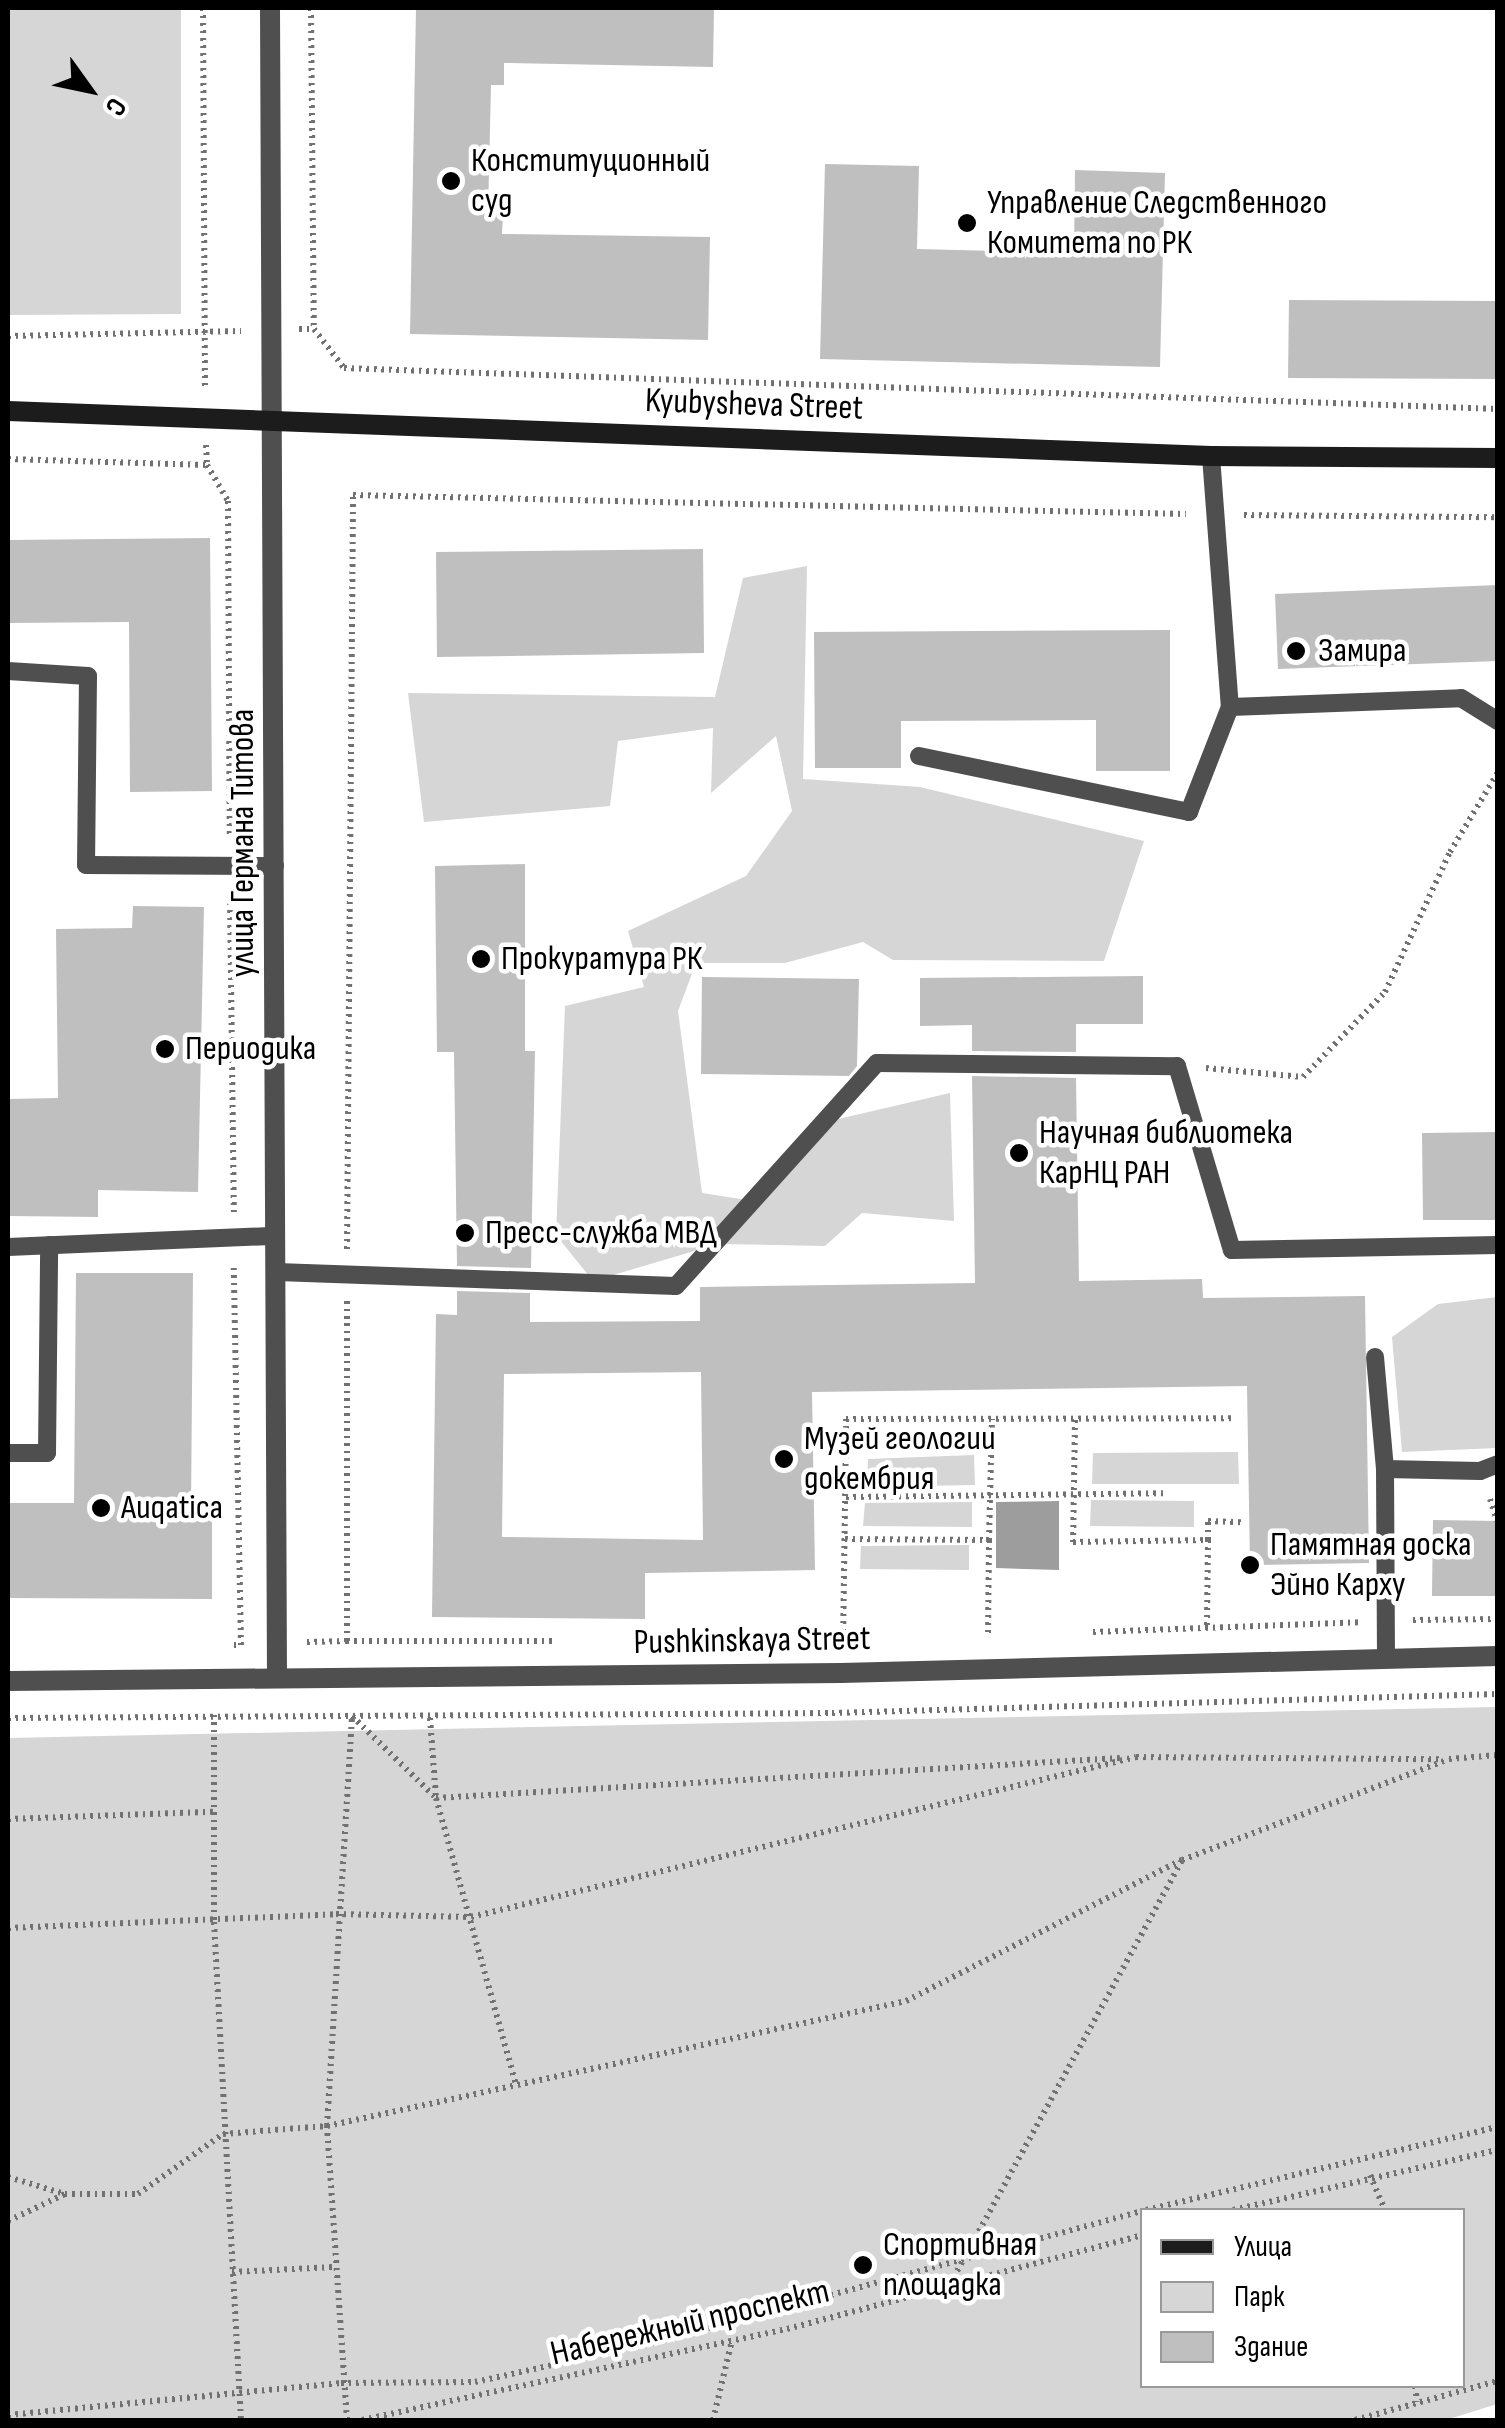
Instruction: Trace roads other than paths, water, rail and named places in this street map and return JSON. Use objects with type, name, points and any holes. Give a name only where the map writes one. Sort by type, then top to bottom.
[{"type":"main road","name":"Kyubysheva Street","points":[[8,411],[1211,456],[1498,458]]},
{"type":"street","name":"улица Германа Титова","points":[[270,8],[277,329],[277,1678]]},
{"type":"street","name":"Pushkinskaya Street","points":[[8,1681],[841,1673],[1498,1656]]},
{"type":"lane","points":[[920,756],[1189,812],[1230,708],[1211,456]]},
{"type":"lane","points":[[8,671],[88,676],[86,865],[276,866]]},
{"type":"lane","points":[[1230,708],[1462,698],[1498,721]]},
{"type":"lane","points":[[276,1272],[676,1286],[878,1062],[1177,1066],[1232,1250],[1498,1244]]},
{"type":"lane","points":[[8,1246],[276,1236]]},
{"type":"lane","points":[[8,1453],[47,1453],[49,1245]]},
{"type":"lane","points":[[1375,1358],[1385,1468],[1386,1659]]},
{"type":"lane","points":[[1385,1468],[1480,1471],[1498,1464]]},
{"type":"place","name":"Конституционный суд","points":[[451,181]]},
{"type":"place","name":"Управление Следственного Комитета по РК","points":[[967,223]]},
{"type":"place","name":"Замира","points":[[1296,651]]},
{"type":"place","name":"Прокуратура РК","points":[[481,959]]},
{"type":"place","name":"Периодика","points":[[165,1049]]},
{"type":"place","name":"Научная библиотека КарНЦ РАН","points":[[1019,1153]]},
{"type":"place","name":"Пресс-служба МВД","points":[[465,1233]]},
{"type":"place","name":"Музей геологии докембрия","points":[[784,1459]]},
{"type":"place","name":"Auqatica","points":[[101,1508]]},
{"type":"place","name":"Памятная доска Эйно Карху","points":[[1250,1565]]},
{"type":"place","name":"Спортивная площадка","points":[[863,2265]]}]
